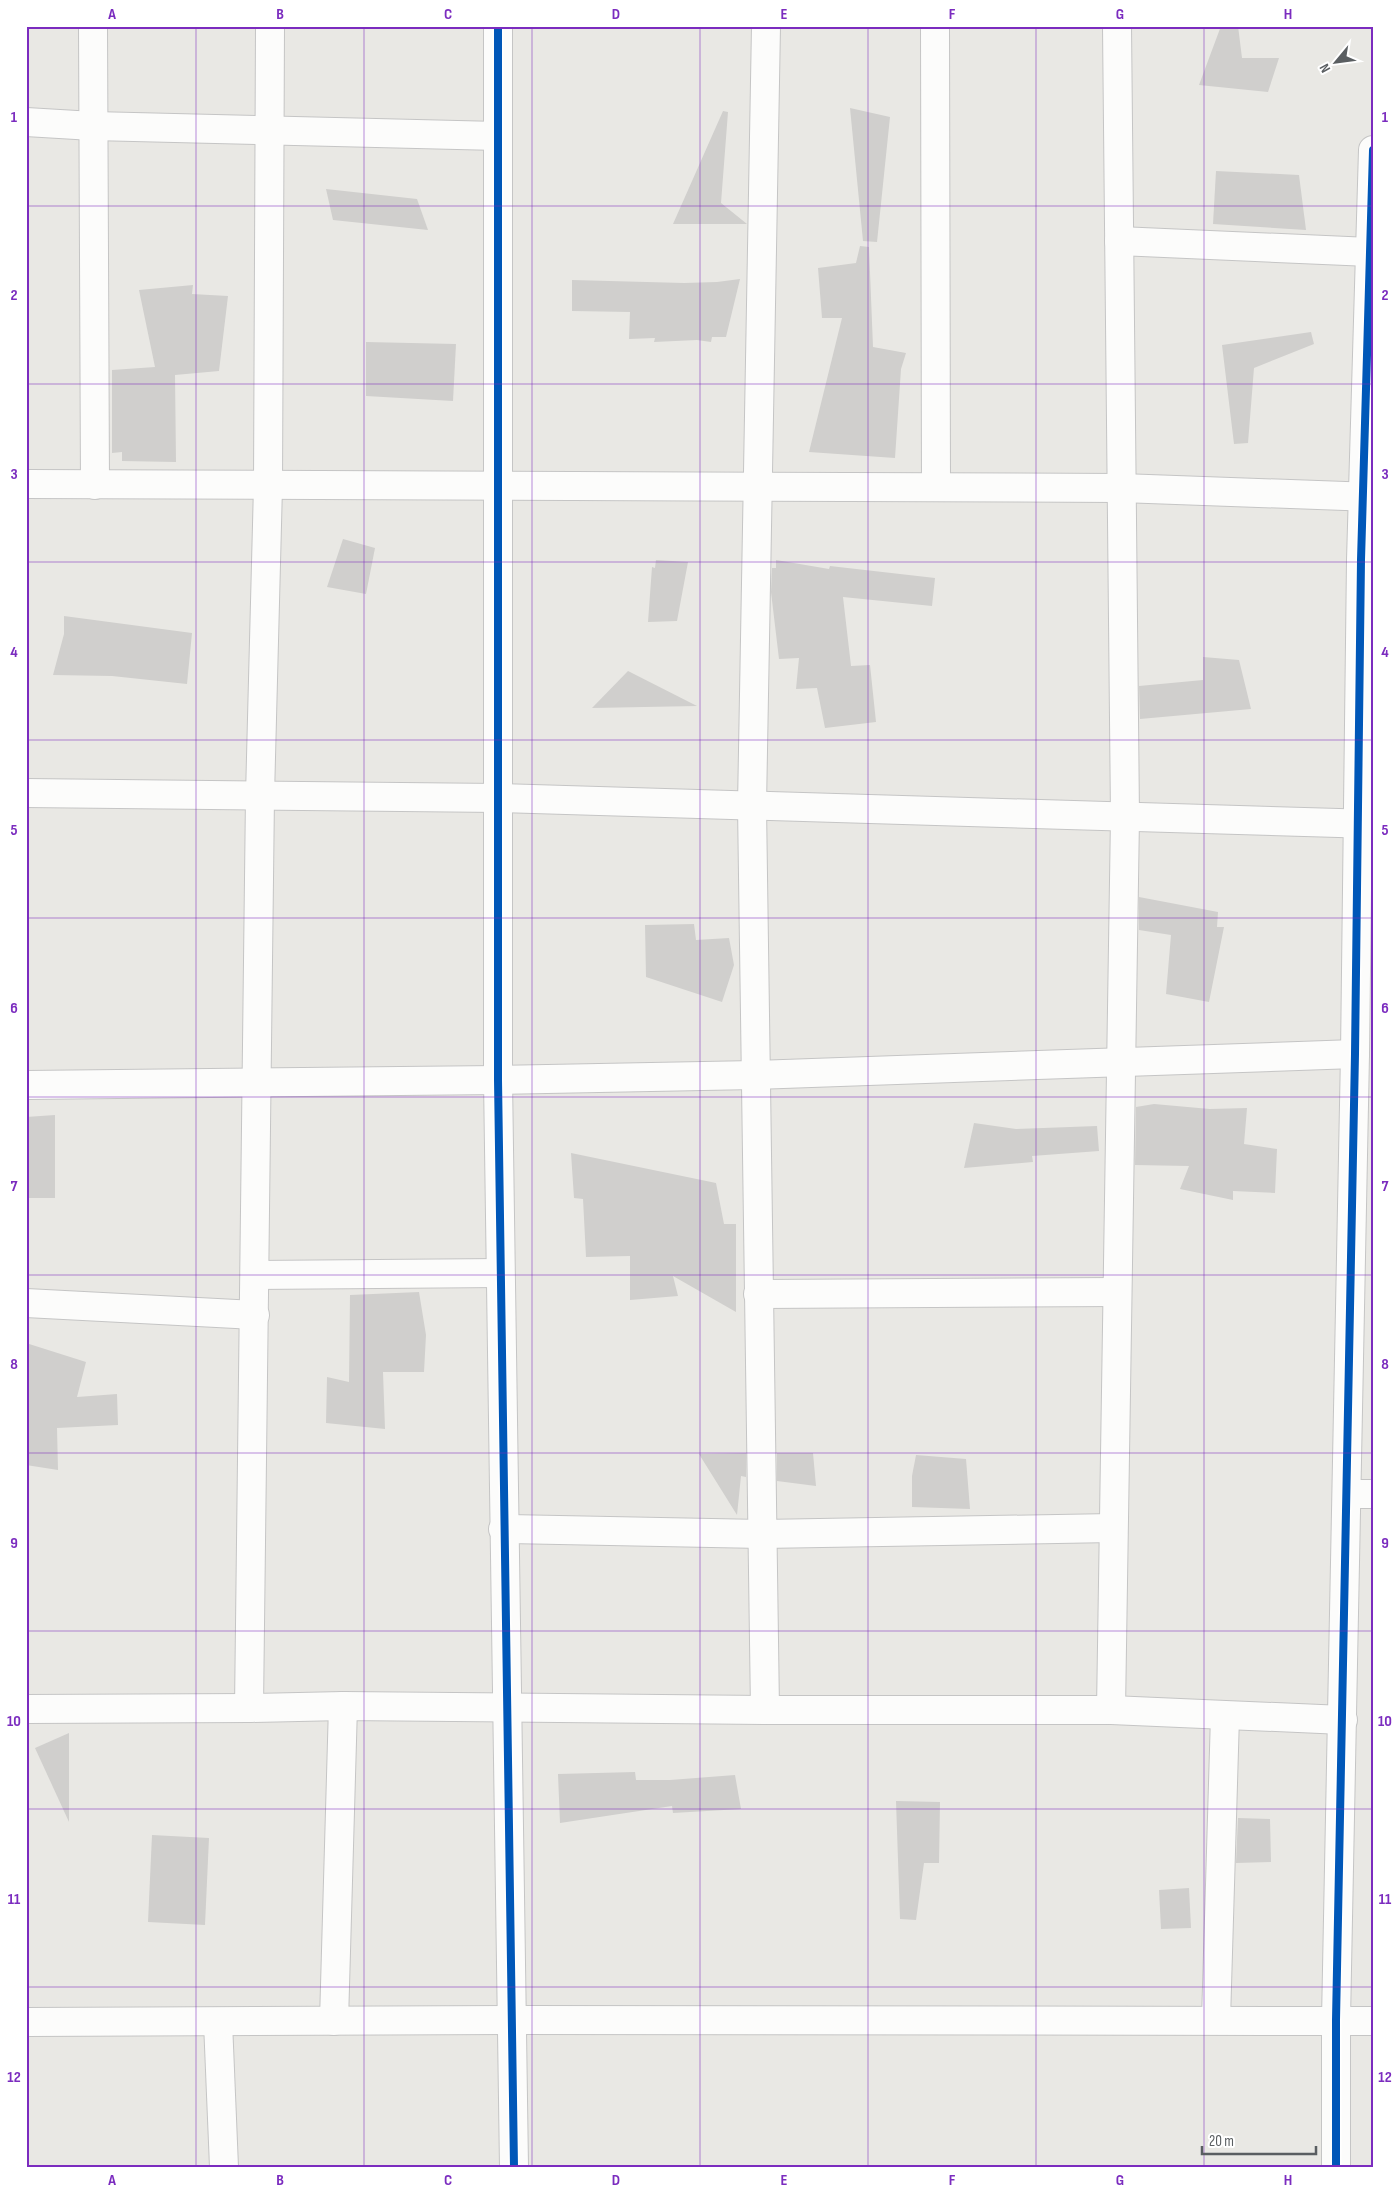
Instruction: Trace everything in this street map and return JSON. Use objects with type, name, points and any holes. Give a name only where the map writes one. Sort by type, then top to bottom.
[{"type":"street","points":[[92,26],[95,485]]},
{"type":"street","points":[[249,1708],[256,1275],[260,796],[268,486],[270,26]]},
{"type":"street","points":[[498,26],[498,1080],[503,1529],[513,2020],[514,2167]]},
{"type":"street","points":[[765,1710],[752,806],[766,26]]},
{"type":"street","points":[[935,26],[936,487]]},
{"type":"street","points":[[1111,1710],[1125,817],[1117,26]]},
{"type":"street","points":[[26,122],[93,126],[498,136]]},
{"type":"street","points":[[1336,2167],[1336,2020],[1343,1720],[1360,1494],[1355,1054],[1366,824],[1370,252],[1373,150]]},
{"type":"street","points":[[1119,241],[1370,252]]},
{"type":"street","points":[[26,484],[1122,488],[1368,496]]},
{"type":"street","points":[[26,793],[499,798],[1366,824]]},
{"type":"street","points":[[26,1085],[498,1080],[755,1074],[1355,1054]]},
{"type":"street","points":[[256,1275],[500,1273]]},
{"type":"street","points":[[758,1294],[1117,1292]]},
{"type":"street","points":[[26,1303],[255,1315]]},
{"type":"street","points":[[503,1529],[762,1534],[1113,1528]]},
{"type":"street","points":[[26,1709],[343,1706],[765,1710],[1111,1710],[1343,1720]]},
{"type":"street","points":[[334,2021],[343,1706]]},
{"type":"street","points":[[1216,2020],[1225,1716]]},
{"type":"street","points":[[26,2022],[513,2020],[1373,2021]]},
{"type":"street","points":[[218,2022],[224,2167]]},
{"type":"building","points":[[1221,26],[1238,26],[1242,58],[1279,58],[1268,92],[1199,85]]},
{"type":"building","points":[[850,108],[890,117],[877,242],[863,241]]},
{"type":"building","points":[[723,111],[728,112],[721,203],[747,224],[673,224]]},
{"type":"building","points":[[1216,171],[1299,175],[1306,230],[1213,224]]},
{"type":"building","points":[[326,189],[417,199],[428,230],[333,220]]},
{"type":"building","points":[[860,246],[869,247],[873,347],[906,353],[901,369],[895,458],[809,452],[842,318],[822,318],[818,268],[856,263]]},
{"type":"building","points":[[740,279],[726,337],[712,337],[711,342],[697,340],[654,342],[655,338],[629,339],[630,312],[572,311],[572,280],[684,283]]},
{"type":"building","points":[[193,285],[192,294],[228,296],[219,371],[175,375],[176,462],[122,461],[122,452],[112,453],[112,370],[155,367],[139,290]]},
{"type":"building","points":[[1311,332],[1314,344],[1254,368],[1248,443],[1234,444],[1222,345]]},
{"type":"building","points":[[366,342],[456,344],[453,401],[366,396]]},
{"type":"building","points":[[343,539],[375,548],[366,594],[327,587]]},
{"type":"building","points":[[656,560],[688,562],[677,621],[648,622],[652,567],[655,568]]},
{"type":"building","points":[[776,560],[829,569],[830,566],[935,578],[932,606],[843,597],[851,666],[870,665],[876,722],[825,728],[817,688],[796,689],[799,658],[779,659],[771,592],[772,568],[776,568]]},
{"type":"building","points":[[64,616],[192,633],[187,684],[112,676],[53,675],[64,634]]},
{"type":"building","points":[[1203,657],[1239,660],[1251,709],[1140,719],[1139,686],[1203,680]]},
{"type":"building","points":[[628,671],[697,706],[592,708]]},
{"type":"building","points":[[1139,897],[1218,912],[1217,927],[1224,927],[1209,1002],[1166,994],[1171,935],[1139,930]]},
{"type":"building","points":[[694,924],[696,940],[729,938],[734,965],[722,1002],[646,977],[645,925]]},
{"type":"building","points":[[1154,1104],[1210,1109],[1247,1108],[1244,1144],[1277,1149],[1275,1193],[1233,1191],[1233,1200],[1180,1189],[1189,1166],[1135,1165],[1136,1107]]},
{"type":"building","points":[[55,1115],[55,1198],[26,1198],[26,1117]]},
{"type":"building","points":[[974,1123],[1016,1129],[1097,1126],[1099,1151],[1032,1156],[1033,1162],[964,1168]]},
{"type":"building","points":[[571,1153],[716,1183],[724,1224],[736,1224],[736,1312],[673,1276],[678,1296],[630,1300],[630,1256],[586,1257],[583,1199],[574,1198]]},
{"type":"building","points":[[419,1292],[426,1335],[424,1372],[383,1372],[385,1429],[326,1423],[327,1377],[349,1382],[350,1295]]},
{"type":"building","points":[[26,1343],[86,1362],[77,1397],[117,1394],[118,1425],[57,1428],[58,1470],[26,1465]]},
{"type":"building","points":[[746,1453],[746,1477],[741,1476],[737,1515],[699,1454]]},
{"type":"building","points":[[777,1453],[813,1453],[816,1486],[777,1481]]},
{"type":"building","points":[[916,1455],[966,1459],[970,1509],[912,1507],[912,1476]]},
{"type":"building","points":[[69,1733],[69,1822],[35,1748]]},
{"type":"building","points":[[635,1772],[636,1780],[670,1780],[735,1775],[741,1809],[673,1813],[672,1806],[560,1823],[558,1774]]},
{"type":"building","points":[[896,1801],[940,1802],[939,1863],[924,1863],[916,1920],[900,1919]]},
{"type":"building","points":[[1238,1818],[1270,1819],[1271,1862],[1236,1863]]},
{"type":"building","points":[[152,1835],[209,1838],[205,1925],[148,1922]]},
{"type":"building","points":[[1189,1888],[1191,1928],[1161,1929],[1159,1890]]},
{"type":"cycle path","points":[[498,26],[498,1080],[514,2167]]},
{"type":"cycle path","points":[[1336,2167],[1336,2020],[1355,1054],[1361,560],[1373,150]]}]
